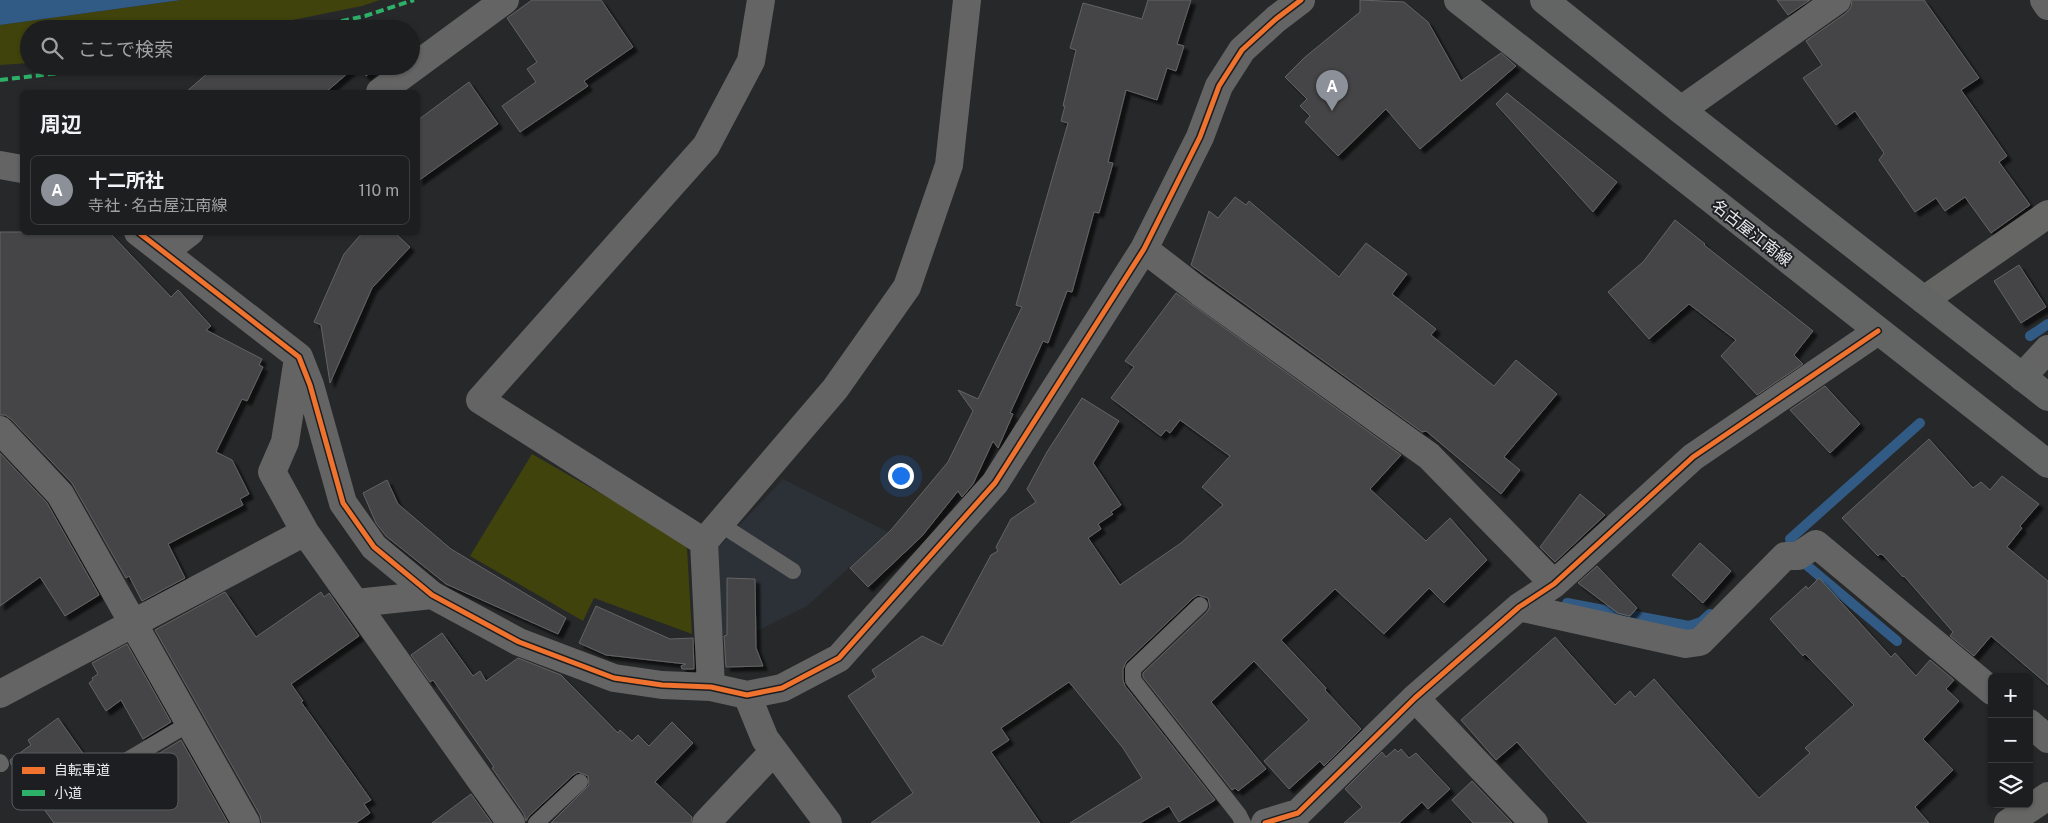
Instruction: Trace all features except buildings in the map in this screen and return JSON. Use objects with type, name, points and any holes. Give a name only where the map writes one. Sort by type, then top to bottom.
[{"type":"main road","name":"名古屋江南線","points":[[1458,0],[2048,464]]},
{"type":"main road","points":[[1544,0],[1681,110],[2048,397]]},
{"type":"main road","points":[[1924,300],[2048,214]]},
{"type":"main road","points":[[2008,823],[2048,796]]},
{"type":"street","points":[[420,63],[505,0]]},
{"type":"street","points":[[712,533],[480,400],[706,146],[751,61],[761,0]]},
{"type":"street","points":[[711,686],[712,533],[835,390],[907,287],[949,165],[967,0]]},
{"type":"street","points":[[142,235],[299,357],[310,385],[343,503],[374,547],[432,595],[519,642],[606,675],[662,684],[711,686],[747,695],[782,688],[838,658],[995,483],[1144,249],[1200,137],[1219,86],[1242,50],[1276,19],[1301,0]]},
{"type":"street","points":[[1681,110],[1837,0]]},
{"type":"street","points":[[2044,0],[2048,6]]},
{"type":"street","points":[[383,90],[403,75]]},
{"type":"street","points":[[0,165],[20,169]]},
{"type":"street","points":[[164,252],[186,235]]},
{"type":"street","points":[[1144,249],[1208,298],[1429,456],[1554,584]]},
{"type":"street","points":[[1281,821],[1298,813],[1415,698],[1519,607],[1554,584],[1693,457],[1878,331]]},
{"type":"street","points":[[2022,377],[2048,349]]},
{"type":"street","points":[[299,357],[285,442],[272,472],[305,532],[512,823]]},
{"type":"street","points":[[0,430],[60,494],[246,823]]},
{"type":"street","points":[[0,694],[305,532]]},
{"type":"street","points":[[1519,607],[1686,644],[1700,642],[1785,556],[1798,556],[1816,544],[1988,688]]},
{"type":"street","points":[[356,603],[432,595]]},
{"type":"street","points":[[747,695],[765,739],[828,823]]},
{"type":"street","points":[[1415,698],[1524,820]]},
{"type":"street","points":[[2033,726],[2048,739]]},
{"type":"street","points":[[706,823],[774,750]]},
{"type":"lane","points":[[712,533],[793,571]]},
{"type":"lane","points":[[1200,605],[1133,669],[1133,680],[1239,815],[1243,823]]},
{"type":"lane","points":[[139,753],[190,723]]},
{"type":"lane","points":[[536,823],[580,782]]},
{"type":"shaded area","points":[[181,0],[380,0],[362,6],[293,20],[36,20]]},
{"type":"shaded area","points":[[20,22],[20,64],[0,65],[0,25]]},
{"type":"shaded area","points":[[532,454],[680,539],[687,548],[692,634],[594,598],[583,621],[470,556]]},
{"type":"shaded area","points":[[783,479],[888,532],[807,606],[753,633],[720,635],[716,550]]},
{"type":"water","points":[[0,0],[181,0],[36,20],[20,20],[20,22],[0,25]]},
{"type":"waterway","points":[[2030,336],[2048,324]]},
{"type":"waterway","points":[[1790,539],[1920,423]]},
{"type":"waterway","points":[[1804,563],[1897,641]]},
{"type":"waterway","points":[[1567,603],[1689,626],[1701,622],[1710,614]]},
{"type":"marked path","points":[[347,20],[414,0]]},
{"type":"marked path","points":[[0,80],[42,75]]},
{"type":"cycle path","points":[[142,235],[299,357],[310,385],[343,503],[374,547],[432,595],[519,642],[614,678],[662,685],[711,687],[747,695],[782,688],[839,658],[995,483],[1144,249],[1200,137],[1219,86],[1242,50],[1276,19],[1301,0]]},
{"type":"cycle path","points":[[1265,823],[1298,813],[1415,698],[1519,607],[1554,584],[1693,457],[1878,331]]},
{"type":"place","name":"十二所社","points":[[1332,111]]}]
